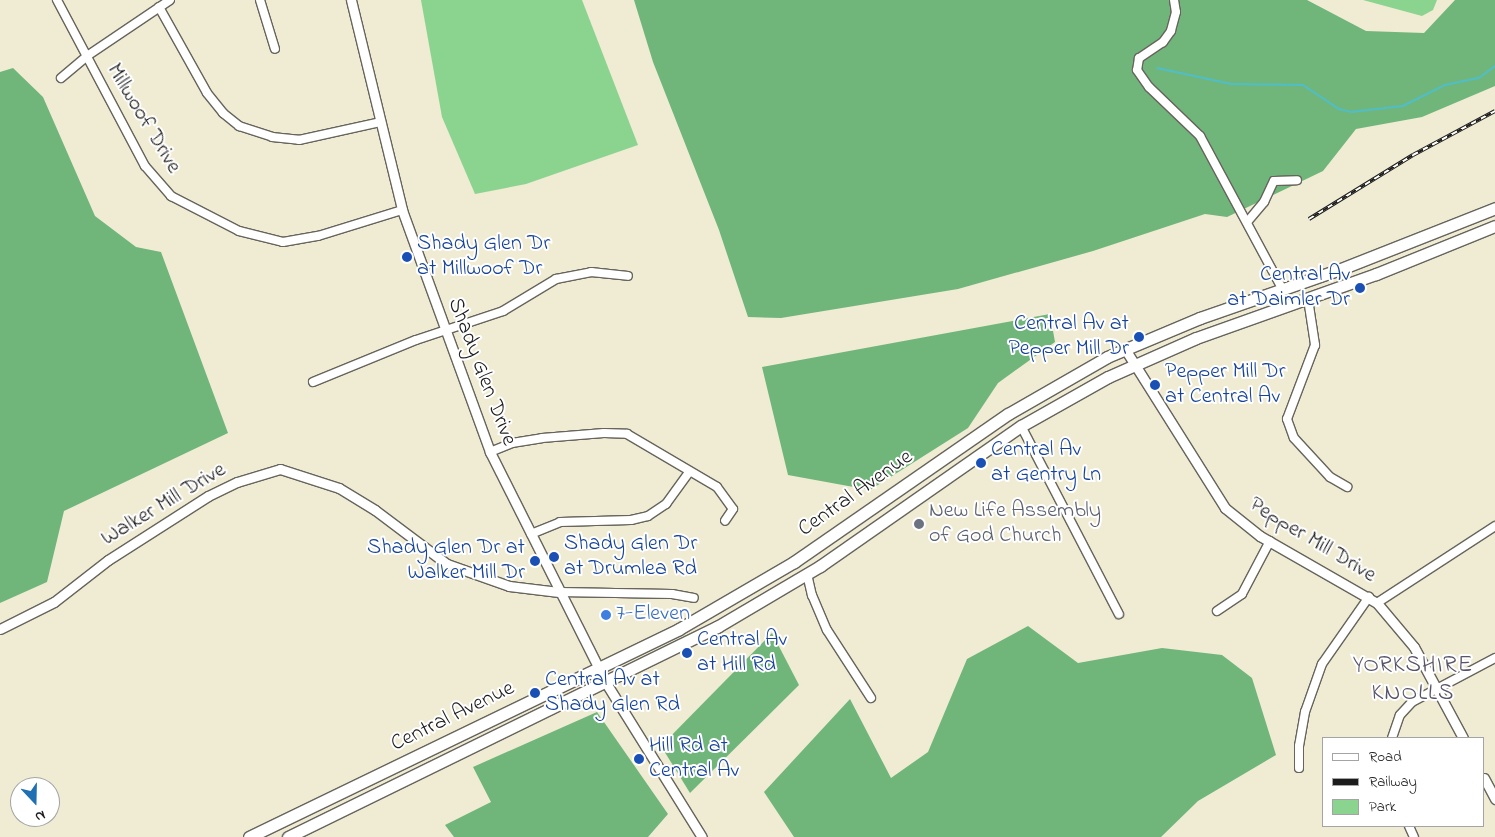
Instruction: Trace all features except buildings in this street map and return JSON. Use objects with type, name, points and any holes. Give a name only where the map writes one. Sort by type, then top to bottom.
[{"type":"main road","name":"Central Avenue","points":[[249,837],[662,638],[786,567],[1008,414],[1070,376],[1125,349],[1200,318],[1283,290],[1495,208]]},
{"type":"main road","name":"Central Avenue","points":[[288,837],[717,627],[807,574],[1021,426],[1134,364],[1196,338],[1308,299],[1495,226]]},
{"type":"street","name":"Millwoof Drive","points":[[57,0],[151,175],[171,196],[252,236],[283,242],[318,236],[402,210]]},
{"type":"street","points":[[61,78],[87,56],[170,0]]},
{"type":"street","points":[[260,0],[275,49]]},
{"type":"street","name":"Shady Glen Drive","points":[[351,0],[402,210],[490,452],[598,669],[702,837]]},
{"type":"street","points":[[1174,0],[1176,12],[1171,31],[1163,42],[1139,58],[1137,70],[1149,87],[1200,136],[1248,221],[1283,290]]},
{"type":"street","points":[[159,7],[207,92],[223,113],[239,126],[272,137],[299,140],[380,122]]},
{"type":"street","points":[[1248,221],[1264,202],[1274,181],[1297,180]]},
{"type":"street","points":[[313,382],[503,311],[547,283],[568,275],[600,272],[628,276]]},
{"type":"street","points":[[1308,299],[1315,344],[1287,419],[1294,438],[1330,477],[1347,487]]},
{"type":"street","name":"Pepper Mill Drive","points":[[1125,349],[1220,501],[1233,516],[1270,541],[1377,603],[1409,641],[1462,737]]},
{"type":"street","points":[[1021,426],[1118,614]]},
{"type":"street","points":[[490,452],[522,441],[620,433],[640,440],[689,472],[717,487],[727,497],[733,509],[725,521]]},
{"type":"street","name":"Walker Mill Drive","points":[[0,629],[54,602],[108,560],[208,496],[237,482],[280,469],[339,488],[375,510],[447,564],[509,586],[559,592],[672,594],[694,598]]},
{"type":"street","points":[[531,534],[560,522],[631,520],[648,516],[666,504],[689,472]]},
{"type":"street","points":[[1377,603],[1495,526]]},
{"type":"street","points":[[1217,611],[1242,594],[1270,541]]},
{"type":"street","points":[[807,574],[812,595],[827,630],[871,698]]},
{"type":"street","points":[[1299,768],[1299,746],[1305,712],[1322,664],[1369,597]]},
{"type":"street","points":[[1392,737],[1403,710],[1436,687],[1495,658]]},
{"type":"street","points":[[1485,780],[1495,799]]},
{"type":"green space","points":[[421,0],[582,0],[638,145],[526,184],[475,194],[442,117]]},
{"type":"green space","points":[[634,0],[1307,0],[1366,31],[1424,33],[1455,0],[1495,0],[1495,86],[1422,117],[1356,129],[1323,171],[1227,217],[1205,214],[1093,251],[958,289],[781,318],[748,317],[719,230],[653,62]]},
{"type":"green space","points":[[1363,0],[1437,0],[1433,10],[1422,16]]},
{"type":"green space","points":[[13,68],[43,97],[95,216],[136,247],[161,252],[228,433],[64,511],[47,582],[0,603],[0,72]]},
{"type":"green space","points":[[1050,314],[1055,342],[998,383],[968,428],[870,490],[788,475],[762,367]]},
{"type":"green space","points":[[1028,626],[1078,663],[1162,648],[1222,655],[1252,678],[1276,755],[1198,801],[1161,837],[794,837],[764,792],[850,699],[891,778],[928,752],[967,659]]},
{"type":"green space","points":[[772,633],[799,685],[690,793],[661,746]]},
{"type":"green space","points":[[597,712],[668,814],[648,837],[454,837],[445,825],[491,802],[473,767]]},
{"type":"waterway","points":[[1157,68],[1231,84],[1303,85],[1339,109],[1351,112],[1403,106],[1445,85],[1479,78],[1495,66]]},
{"type":"railway","points":[[1309,219],[1413,155],[1495,111]]},
{"type":"place","name":"Shady Glen Dr at Millwoof Dr","points":[[407,257]]},
{"type":"place","name":"Central Av at Daimler Dr","points":[[1360,288]]},
{"type":"place","name":"Central Av at Pepper Mill Dr","points":[[1139,337]]},
{"type":"place","name":"Pepper Mill Dr at Central Av","points":[[1155,385]]},
{"type":"place","name":"Central Av at Gentry Ln","points":[[981,463]]},
{"type":"place","name":"New Life Assembly of God Church","points":[[919,524]]},
{"type":"place","name":"Shady Glen Dr at Drumlea Rd","points":[[554,557]]},
{"type":"place","name":"Shady Glen Dr at Walker Mill Dr","points":[[535,561]]},
{"type":"place","name":"7-Eleven","points":[[606,615]]},
{"type":"place","name":"Central Av at Hill Rd","points":[[687,653]]},
{"type":"place","name":"Central Av at Shady Glen Rd","points":[[535,693]]},
{"type":"place","name":"Hill Rd at Central Av","points":[[639,759]]},
{"type":"district","name":"YORKSHIRE KNOLLS","points":[[1413,680]]}]
